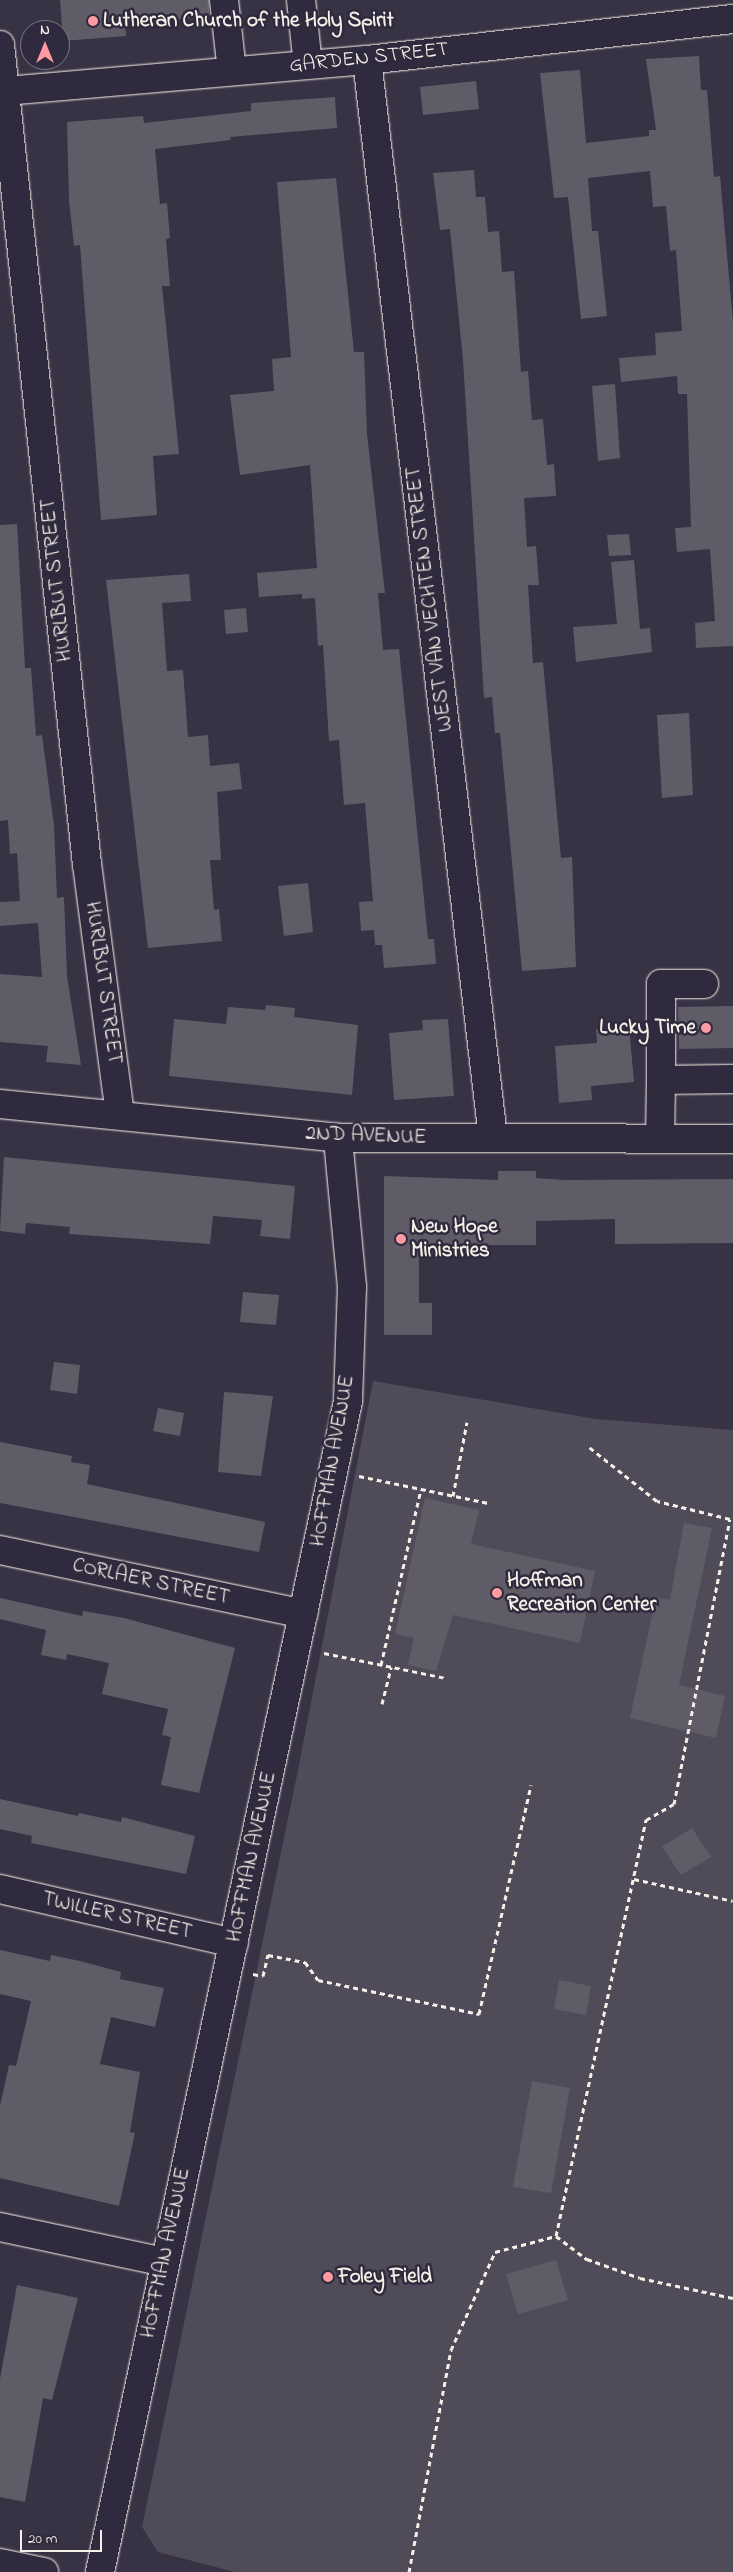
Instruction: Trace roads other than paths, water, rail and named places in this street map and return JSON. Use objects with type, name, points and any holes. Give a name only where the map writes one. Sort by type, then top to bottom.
[{"type":"street","points":[[224,0],[232,71]]},
{"type":"street","points":[[301,0],[308,65]]},
{"type":"street","name":"GARDEN STREET","points":[[5,91],[367,60],[733,19]]},
{"type":"street","name":"HURLBUT STREET","points":[[0,45],[87,864],[120,1115]]},
{"type":"street","name":"WEST VAN VECHTEN STREET","points":[[367,60],[492,1138]]},
{"type":"street","points":[[660,1139],[661,984],[704,984]]},
{"type":"street","points":[[661,1080],[733,1079]]},
{"type":"street","name":"2ND AVENUE","points":[[0,1104],[338,1138],[733,1139]]},
{"type":"street","name":"HOFFMAN AVENUE","points":[[100,2572],[164,2262],[231,1956],[348,1401],[351,1362],[352,1287],[338,1138]]},
{"type":"street","name":"CORLAER STREET","points":[[0,1550],[303,1614]]},
{"type":"street","name":"TWILLER STREET","points":[[0,1889],[231,1956]]},
{"type":"street","points":[[0,2227],[164,2262]]},
{"type":"street","points":[[0,2563],[44,2572]]},
{"type":"place","name":"Lutheran Church of the Holy Spirit","points":[[93,21]]},
{"type":"place","name":"Lucky Time","points":[[706,1028]]},
{"type":"place","name":"New Hope Ministries","points":[[401,1239]]},
{"type":"place","name":"Hoffman Recreation Center","points":[[497,1593]]},
{"type":"place","name":"Foley Field","points":[[328,2277]]}]
